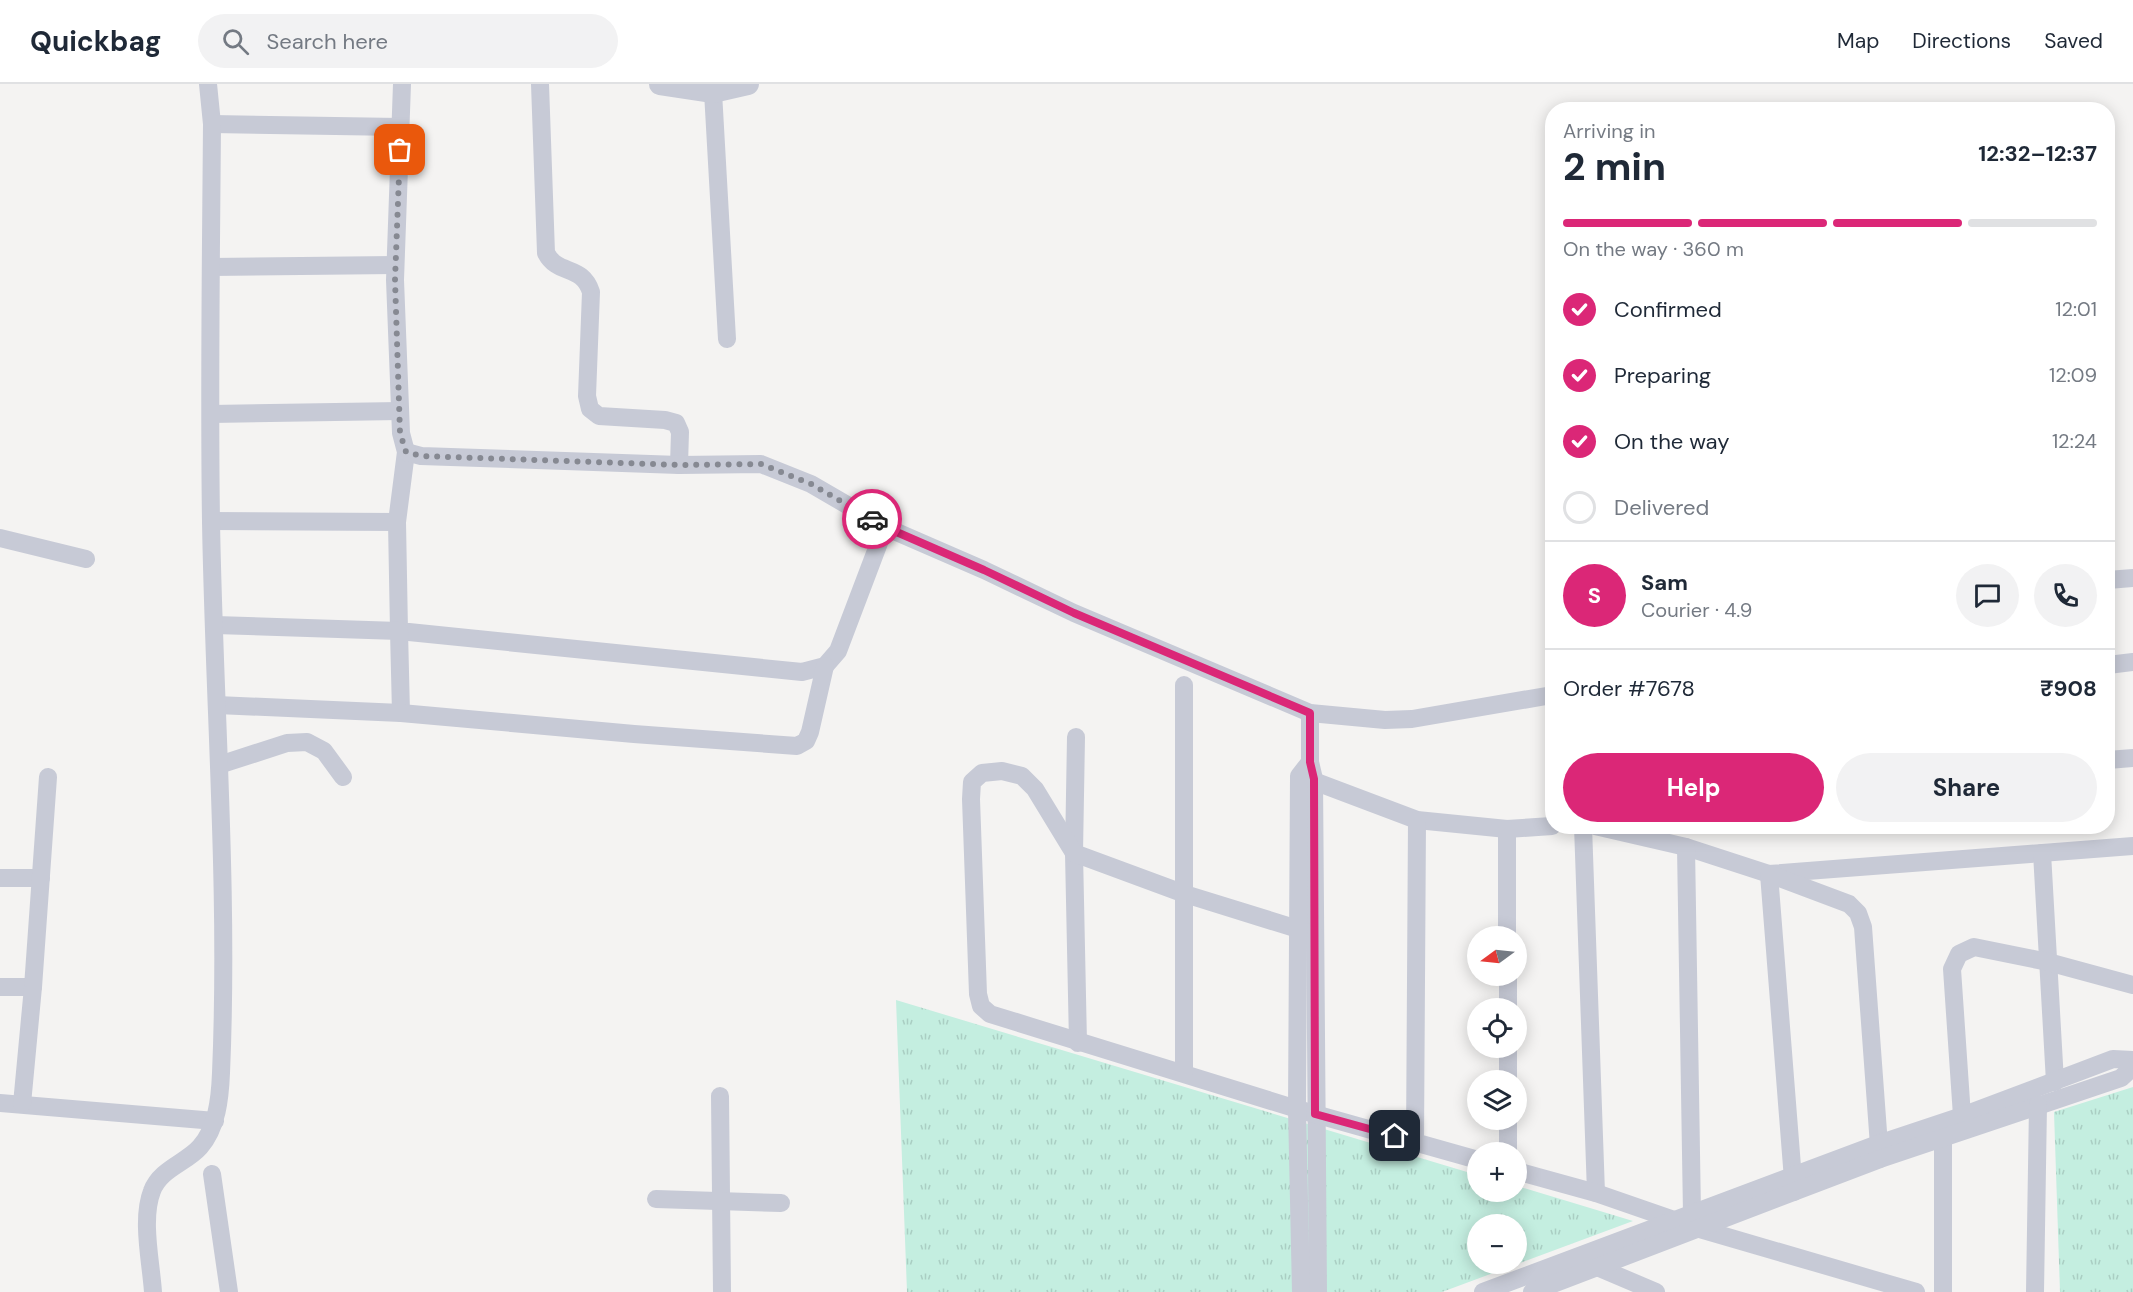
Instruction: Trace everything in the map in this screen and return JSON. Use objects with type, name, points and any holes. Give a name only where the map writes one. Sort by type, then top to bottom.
[{"type":"street","points":[[153,1292],[146,1209],[153,1187],[170,1168],[200,1147],[215,1120],[220,1092],[223,1023],[219,765],[211,521],[212,124],[208,84]]},
{"type":"street","points":[[401,713],[397,522],[406,452],[400,433],[395,265],[402,84]]},
{"type":"street","points":[[540,84],[546,253],[551,263],[575,271],[587,281],[591,292],[587,396],[591,409],[599,416],[665,420],[676,423],[680,432],[679,465]]},
{"type":"street","points":[[660,84],[713,92],[748,84]]},
{"type":"street","points":[[713,92],[727,339]]},
{"type":"street","points":[[212,124],[400,127]]},
{"type":"street","points":[[211,267],[395,265]]},
{"type":"street","points":[[211,414],[400,411]]},
{"type":"street","points":[[406,452],[421,456],[679,465],[761,464],[811,484],[885,527],[984,570],[1074,613],[1310,713],[1385,720],[1412,719],[1545,696]]},
{"type":"street","points":[[211,521],[397,522]]},
{"type":"street","points":[[217,705],[401,713],[797,746],[806,741],[810,732],[825,666],[838,651],[885,527]]},
{"type":"street","points":[[0,538],[86,559]]},
{"type":"street","points":[[2115,579],[2133,578]]},
{"type":"street","points":[[214,625],[399,631],[802,672],[825,666]]},
{"type":"street","points":[[2115,664],[2133,662]]},
{"type":"street","points":[[1184,685],[1184,1073]]},
{"type":"street","points":[[1310,713],[1307,772],[1307,932],[1315,1114],[1318,1292]]},
{"type":"street","points":[[1076,737],[1074,853],[1078,1043]]},
{"type":"street","points":[[219,765],[287,743],[307,742],[324,751],[343,777]]},
{"type":"street","points":[[2115,759],[2133,758]]},
{"type":"street","points":[[1307,932],[1185,894],[1074,853],[1035,789],[1022,776],[1002,771],[982,773],[972,782],[970,799],[978,994],[981,1006],[990,1014],[1297,1109],[1467,1157]]},
{"type":"street","points":[[1307,772],[1417,820],[1507,829],[1545,826]]},
{"type":"street","points":[[22,1104],[48,777]]},
{"type":"street","points":[[1415,1142],[1417,820]]},
{"type":"street","points":[[1507,829],[1507,926]]},
{"type":"street","points":[[1582,834],[1596,1193]]},
{"type":"street","points":[[1656,834],[1686,848],[1770,874],[1849,904],[1858,913],[1863,927],[1879,1152]]},
{"type":"street","points":[[1770,874],[2133,846],[2133,852]]},
{"type":"street","points":[[1686,848],[1690,1221]]},
{"type":"street","points":[[2042,854],[2055,1082]]},
{"type":"street","points":[[1770,874],[1793,1185]]},
{"type":"street","points":[[0,878],[41,878]]},
{"type":"street","points":[[1301,1292],[1297,1109],[1307,932]]},
{"type":"street","points":[[1962,1116],[1953,969],[1959,954],[1974,947],[2048,962],[2133,985]]},
{"type":"street","points":[[0,987],[33,987]]},
{"type":"street","points":[[1483,1292],[1793,1185],[1879,1152],[1962,1116],[2113,1059],[2133,1060]]},
{"type":"street","points":[[1879,1152],[1943,1138],[2121,1078],[2133,1066]]},
{"type":"street","points":[[720,1096],[722,1292]]},
{"type":"street","points":[[0,1103],[215,1120]]},
{"type":"street","points":[[2035,1292],[2038,1105]]},
{"type":"street","points":[[1943,1138],[1943,1292]]},
{"type":"street","points":[[212,1174],[229,1292]]},
{"type":"street","points":[[1527,1174],[1690,1221],[1854,1283],[1916,1292]]},
{"type":"street","points":[[656,1199],[781,1203]]},
{"type":"street","points":[[1532,1292],[1597,1267],[1690,1221]]},
{"type":"street","points":[[1597,1267],[1656,1292]]},
{"type":"green space","points":[[896,1000],[1467,1172],[1467,1202],[1527,1202],[1527,1189],[1633,1221],[1527,1260],[1527,1214],[1467,1214],[1467,1274],[1490,1274],[1442,1292],[907,1292]]},
{"type":"green space","points":[[2133,1087],[2133,1292],[2060,1292],[2054,1112]]},
{"type":"way so far","points":[[400,150],[395,280],[400,433],[406,452],[421,456],[656,465],[761,464],[811,484],[872,519]]},
{"type":"route","points":[[872,519],[1074,613],[1310,713],[1310,762],[1314,779],[1315,1114],[1395,1136]]}]
